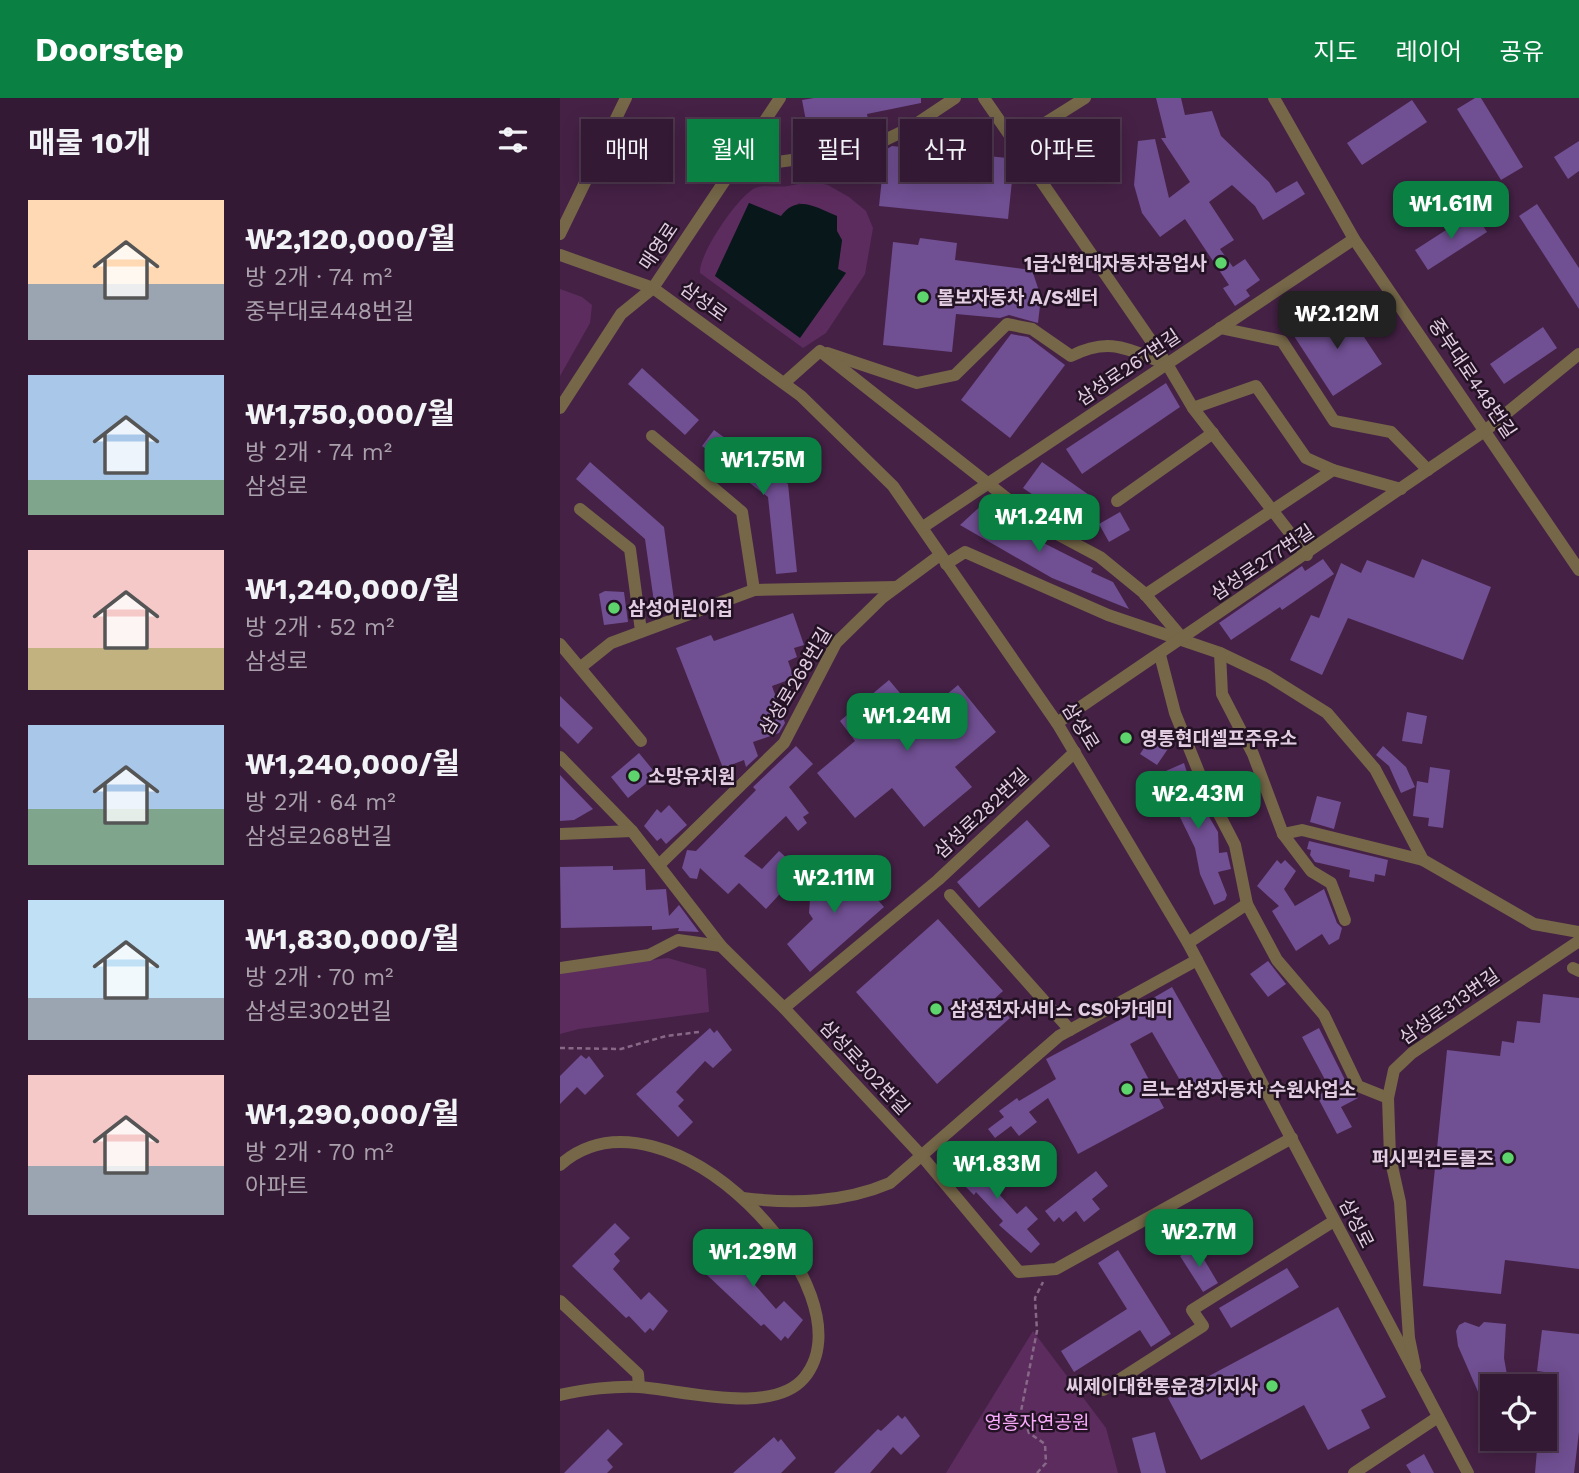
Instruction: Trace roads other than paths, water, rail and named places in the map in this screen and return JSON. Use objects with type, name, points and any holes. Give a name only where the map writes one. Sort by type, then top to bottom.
[{"type":"street","points":[[560,234],[626,98]]},
{"type":"street","name":"매영로","points":[[766,119],[780,98]]},
{"type":"street","points":[[779,162],[864,150],[910,128],[955,98]]},
{"type":"street","points":[[984,98],[1006,129]]},
{"type":"street","points":[[1052,119],[1085,98]]},
{"type":"street","name":"중부대로448번길","points":[[1273,98],[1354,239],[1579,570]]},
{"type":"street","name":"매영로","points":[[560,408],[621,314],[653,288],[724,182]]},
{"type":"street","points":[[1042,182],[1167,364],[1193,408],[1307,555]]},
{"type":"street","name":"삼성로267번길","points":[[923,527],[1354,239]]},
{"type":"street","name":"삼성로","points":[[560,255],[653,288],[784,383],[893,486],[1057,723],[1188,943],[1468,1473]]},
{"type":"street","points":[[820,351],[917,383],[955,375],[1007,324],[1032,329],[1071,356],[1093,345],[1116,345],[1167,364]]},
{"type":"street","points":[[1220,328],[1282,341],[1334,421],[1391,432],[1428,470]]},
{"type":"street","points":[[784,383],[820,351]]},
{"type":"street","points":[[820,351],[1042,526],[1100,557],[1145,595],[1183,639]]},
{"type":"street","name":"삼성로277번길","points":[[1057,723],[1307,555],[1486,430],[1579,354]]},
{"type":"street","points":[[1193,408],[1256,386],[1306,458],[1333,470],[1401,489]]},
{"type":"street","points":[[1117,501],[1213,433]]},
{"type":"street","points":[[652,436],[742,512],[754,590]]},
{"type":"street","points":[[1145,595],[1333,470]]},
{"type":"street","points":[[580,509],[630,549],[641,631]]},
{"type":"street","points":[[943,560],[965,552],[1108,615],[1220,653],[1268,676],[1327,713],[1375,769],[1423,860]]},
{"type":"street","name":"삼성로268번길","points":[[659,865],[784,743],[836,643],[896,587],[943,560]]},
{"type":"street","points":[[581,667],[611,643],[754,590],[896,587]]},
{"type":"street","points":[[560,644],[641,741]]},
{"type":"street","points":[[1220,653],[1222,694],[1253,754],[1283,834],[1311,871],[1331,883],[1345,920]]},
{"type":"street","points":[[1160,655],[1175,713],[1203,785],[1234,845],[1247,904],[1277,960],[1324,1015],[1358,1086],[1388,1098]]},
{"type":"street","name":"삼성로282번길","points":[[784,1008],[938,880],[1075,752]]},
{"type":"street","name":"삼성로302번길","points":[[560,757],[632,831],[721,946],[784,1008],[921,1156],[1019,1272],[1055,1269],[1292,1138]]},
{"type":"street","points":[[1283,834],[1302,830],[1423,860],[1534,924],[1579,932]]},
{"type":"street","points":[[560,834],[632,831]]},
{"type":"street","points":[[950,895],[1070,1030]]},
{"type":"street","points":[[1188,943],[1247,904]]},
{"type":"street","points":[[560,968],[649,955],[678,940],[721,946]]},
{"type":"street","name":"삼성로313번길","points":[[1418,1381],[1409,1338],[1400,1202],[1390,1157],[1388,1098],[1394,1070],[1412,1053],[1579,941]]},
{"type":"street","points":[[743,1198],[782,1202],[815,1201],[870,1191],[890,1183],[1059,1036],[1197,960]]},
{"type":"street","points":[[560,1165],[589,1149],[613,1143],[639,1142],[665,1148],[703,1168],[764,1217],[809,1289],[817,1321],[814,1363],[803,1380],[787,1390],[769,1395],[726,1398],[639,1387],[560,1395]]},
{"type":"street","points":[[1103,1390],[1203,1326],[1192,1310],[1334,1221]]},
{"type":"street","points":[[560,1301],[638,1374],[639,1387]]},
{"type":"street","points":[[1354,1473],[1438,1417]]},
{"type":"place","name":"1급신현대자동차공업사","points":[[1221,263]]},
{"type":"place","name":"볼보자동차 A/S센터","points":[[923,297]]},
{"type":"place","name":"삼성어린이집","points":[[614,608]]},
{"type":"place","name":"영통현대셀프주유소","points":[[1126,738]]},
{"type":"place","name":"소망유치원","points":[[634,776]]},
{"type":"place","name":"삼성전자서비스 CS아카데미","points":[[936,1009]]},
{"type":"place","name":"르노삼성자동차 수원사업소","points":[[1127,1089]]},
{"type":"place","name":"퍼시픽컨트롤즈","points":[[1508,1158]]},
{"type":"place","name":"씨제이대한통운경기지사","points":[[1272,1386]]},
{"type":"park label","name":"영흥자연공원","points":[[1037,1422]]}]
